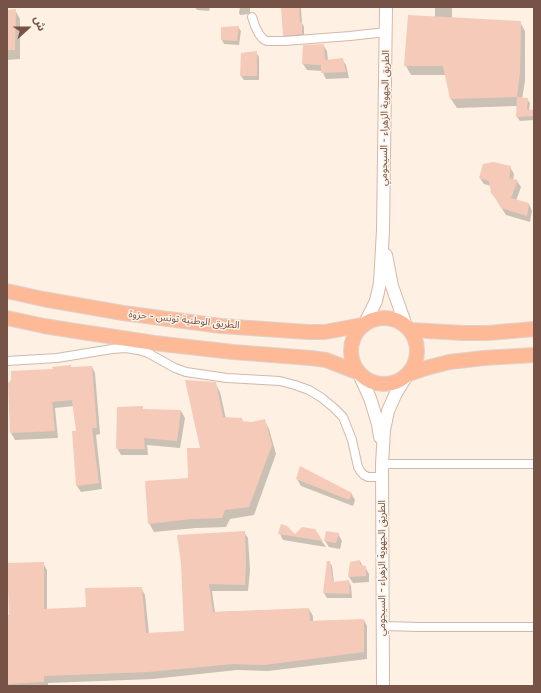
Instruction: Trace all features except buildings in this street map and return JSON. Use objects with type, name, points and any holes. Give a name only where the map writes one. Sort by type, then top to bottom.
[{"type":"highway","name":"الطريق الوطنية تونس - حزوة","points":[[7,291],[43,300],[123,314],[221,326],[324,332],[364,324]]},
{"type":"highway","points":[[7,318],[44,326],[154,343],[326,360],[358,373],[367,380],[377,384],[387,385],[397,382],[408,375],[426,368],[448,362],[534,355]]},
{"type":"highway","points":[[358,373],[352,362],[350,352],[356,333],[364,324],[375,319],[386,318],[396,320],[408,328],[416,341],[418,352],[415,364],[408,375]]},
{"type":"highway","points":[[408,328],[464,333],[488,333],[534,329]]},
{"type":"main road","name":"الطريق الجهوية الزهراء - السيجومي","points":[[364,324],[376,301],[380,283],[383,230],[386,7]]},
{"type":"main road","name":"الطريق الجهوية الزهراء - السيجومي","points":[[383,230],[388,269],[392,286],[408,328]]},
{"type":"main road","name":"الطريق الجهوية الزهراء - السيجومي","points":[[358,373],[370,398],[378,424],[382,450]]},
{"type":"main road","name":"الطريق الجهوية الزهراء - السيجومي","points":[[383,686],[382,450],[388,412],[396,393],[408,375]]},
{"type":"street","points":[[252,17],[258,34],[263,39],[272,42],[386,32]]},
{"type":"street","points":[[7,361],[58,358],[126,348],[148,353],[175,368],[186,372],[227,378],[280,381],[295,384],[322,398],[334,408],[347,427],[352,440],[358,467],[361,472],[368,477],[382,477]]},
{"type":"street","points":[[382,464],[534,464]]},
{"type":"street","points":[[383,626],[534,626]]}]
